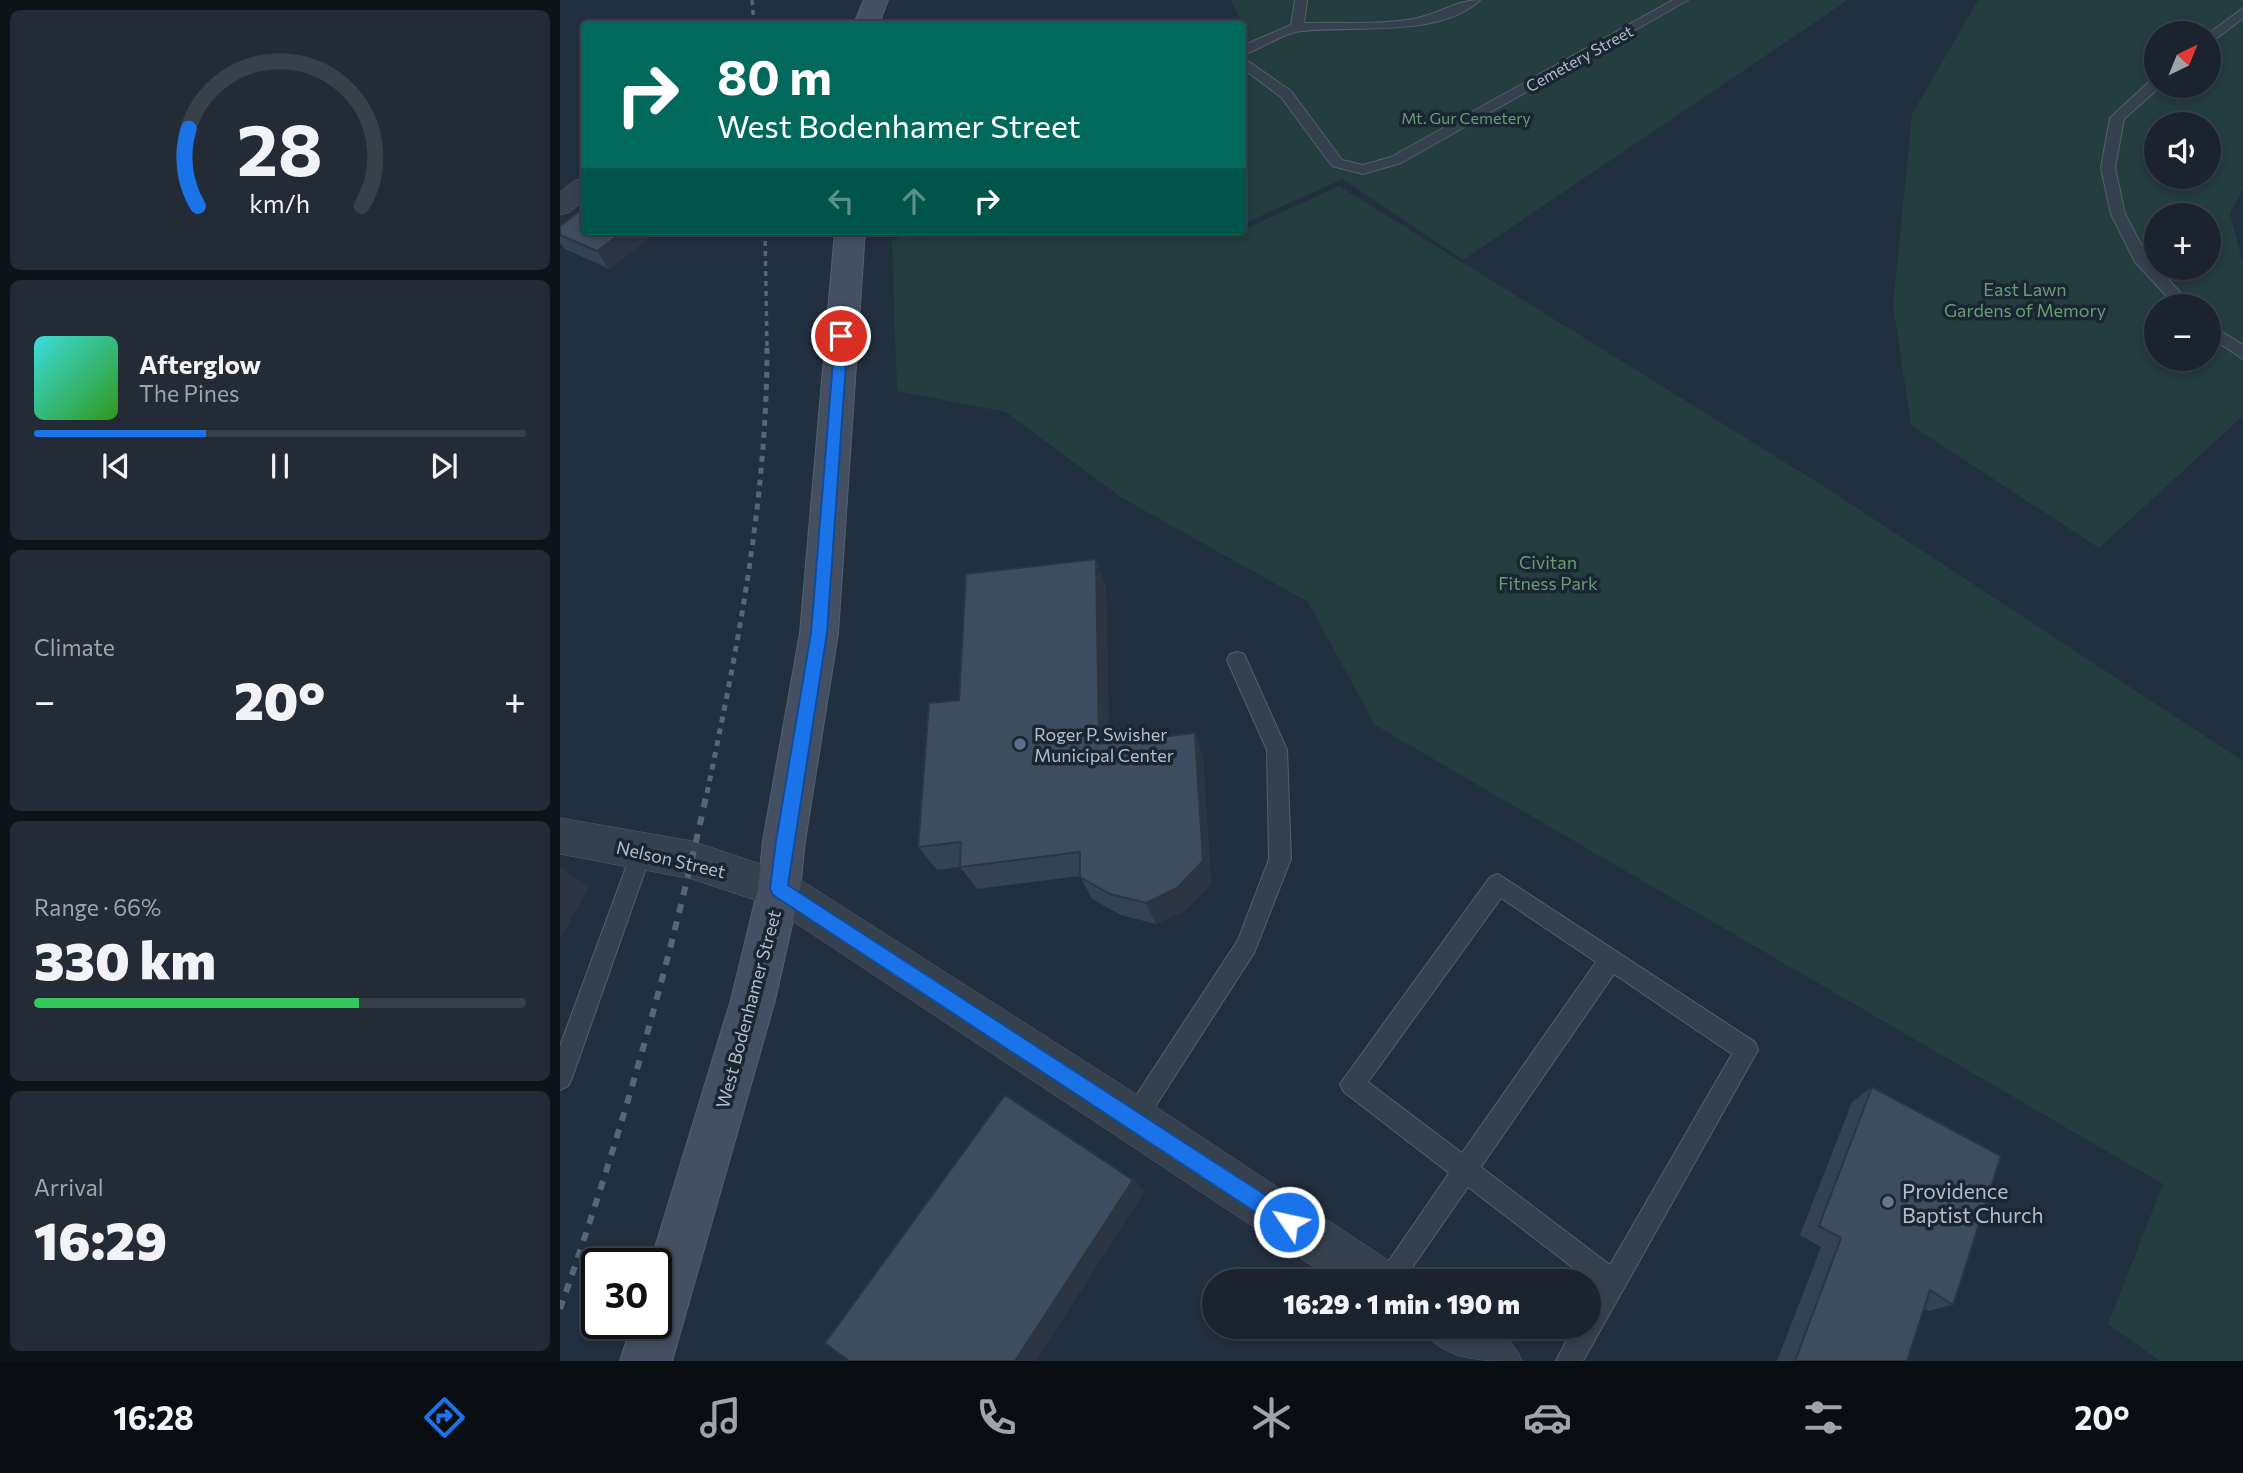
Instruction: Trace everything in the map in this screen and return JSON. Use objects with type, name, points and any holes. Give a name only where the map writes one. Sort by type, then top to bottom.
[{"type":"main road","points":[[868,21],[876,0]]},
{"type":"main road","name":"West Bodenhamer Street","points":[[646,1361],[753,1000],[779,889],[784,841],[819,633],[853,235]]},
{"type":"street","points":[[560,206],[581,189]]},
{"type":"street","name":"Nelson Street","points":[[560,836],[692,860],[779,889],[1134,1119],[1359,1269]]},
{"type":"street","points":[[1464,1339],[1497,1361]]},
{"type":"lane","points":[[1297,27],[1301,0]]},
{"type":"lane","points":[[1246,49],[1297,27],[1412,23],[1442,15],[1474,0]]},
{"type":"lane","name":"Cemetery Street","points":[[1246,64],[1286,94],[1337,163],[1363,170],[1396,160],[1682,0]]},
{"type":"lane","points":[[2221,30],[2243,12]]},
{"type":"lane","points":[[2144,94],[2117,118],[2108,168],[2118,214],[2143,262],[2174,294]]},
{"type":"lane","points":[[2221,337],[2243,353]]},
{"type":"lane","points":[[1134,1119],[1246,946],[1280,859],[1277,750],[1237,660]]},
{"type":"lane","points":[[560,1079],[642,851]]},
{"type":"lane","points":[[1601,1304],[1747,1050],[1499,884],[1352,1084],[1613,1283]]},
{"type":"lane","points":[[1396,1269],[1611,960]]},
{"type":"lane","points":[[1569,1361],[1582,1339]]},
{"type":"green space","name":"Mt. Gur Cemetery","points":[[1231,0],[1848,0],[1463,260],[1343,179],[1246,223],[1246,21],[1241,21]]},
{"type":"green space","name":"East Lawn Gardens of Memory","points":[[1978,0],[2243,0],[2243,189],[2230,213],[2243,264],[2243,416],[2099,548],[1911,425],[1893,305],[1912,114]]},
{"type":"green space","name":"Civitan Fitness Park","points":[[1339,186],[1825,487],[2243,761],[2243,1361],[2160,1361],[2108,1324],[2163,1184],[1375,725],[1308,602],[1122,498],[1006,412],[897,391],[892,241],[904,235],[1246,235],[1246,228]]},
{"type":"building","points":[[581,210],[581,235],[619,235],[597,251],[560,235],[560,226]]},
{"type":"building","name":"Roger P. Swisher Municipal Center","points":[[1096,559],[1099,744],[1195,733],[1203,861],[1177,888],[1146,903],[1110,894],[1080,877],[1080,852],[960,867],[961,842],[918,847],[929,703],[959,700],[966,574]]},
{"type":"building","name":"Providence Baptist Church","points":[[1872,1087],[2001,1156],[1953,1305],[1930,1290],[1907,1361],[1795,1361],[1841,1238],[1819,1226]]},
{"type":"building","points":[[1005,1095],[1133,1180],[1015,1361],[849,1361],[825,1343]]},
{"type":"railway","points":[[752,0],[754,21]]},
{"type":"railway","points":[[765,235],[767,348]]},
{"type":"railway","points":[[707,793],[749,572],[762,460],[767,348]]},
{"type":"railway","points":[[560,1309],[642,1053],[707,792]]},
{"type":"place","name":"Roger P. Swisher Municipal Center","points":[[1020,744]]},
{"type":"place","name":"Providence Baptist Church","points":[[1888,1202]]},
{"type":"route","points":[[841,336],[819,633],[784,841],[779,889],[1289,1222]]}]
